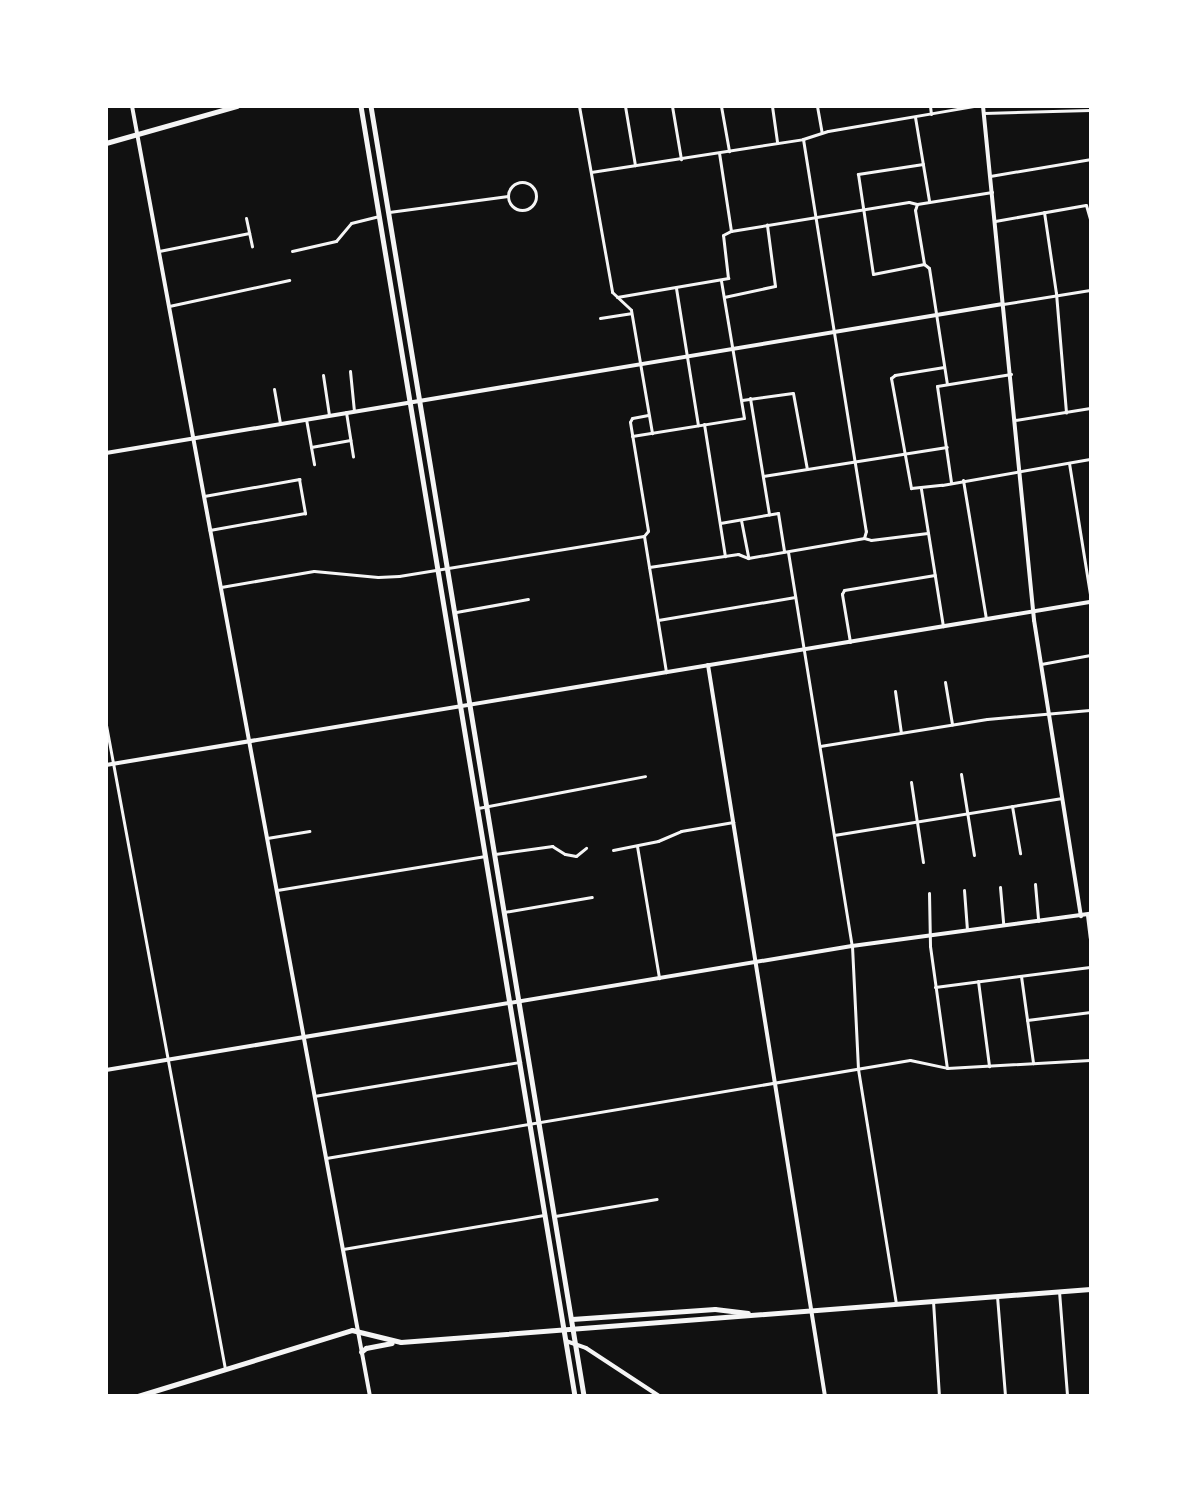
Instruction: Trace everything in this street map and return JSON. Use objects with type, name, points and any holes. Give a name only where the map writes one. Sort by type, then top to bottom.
[{"type":"main road","points":[[106,143],[237,106]]},
{"type":"main road","points":[[361,106],[575,1395]]},
{"type":"main road","points":[[371,106],[584,1395]]},
{"type":"main road","points":[[361,1352],[366,1348],[396,1342],[1090,1289]]},
{"type":"main road","points":[[572,1319],[720,1309],[757,1314]]},
{"type":"main road","points":[[637,1314],[638,1324]]},
{"type":"main road","points":[[138,1395],[357,1330],[396,1342]]},
{"type":"street","points":[[132,106],[370,1395]]},
{"type":"street","points":[[579,106],[611,290],[615,297],[628,306],[631,313],[651,433]]},
{"type":"street","points":[[625,106],[635,165]]},
{"type":"street","points":[[672,106],[681,159]]},
{"type":"street","points":[[721,106],[729,151]]},
{"type":"street","points":[[772,106],[777,143]]},
{"type":"street","points":[[818,106],[822,133]]},
{"type":"street","points":[[930,106],[932,114]]},
{"type":"street","points":[[591,172],[803,139],[822,133],[975,106]]},
{"type":"street","points":[[983,106],[1034,611],[1081,916]]},
{"type":"street","points":[[984,113],[1089,109]]},
{"type":"street","points":[[915,117],[929,202]]},
{"type":"street","points":[[803,139],[866,531],[864,538]]},
{"type":"street","points":[[719,153],[731,231]]},
{"type":"street","points":[[990,176],[1090,159]]},
{"type":"street","points":[[922,164],[858,174],[873,274],[924,264],[929,267],[947,384]]},
{"type":"street","points":[[522,182],[532,186],[537,195],[533,206],[523,210],[513,207],[508,196],[512,187],[522,182]]},
{"type":"street","points":[[615,297],[721,280],[729,276],[723,235],[731,231],[909,202],[917,204],[992,192]]},
{"type":"street","points":[[389,212],[508,196]]},
{"type":"street","points":[[917,204],[915,210],[924,264]]},
{"type":"street","points":[[995,220],[1088,206],[1090,219]]},
{"type":"street","points":[[1044,212],[1066,413]]},
{"type":"street","points":[[292,251],[336,241],[351,223],[379,216]]},
{"type":"street","points":[[246,218],[252,246]]},
{"type":"street","points":[[724,297],[775,286],[767,225]]},
{"type":"street","points":[[159,251],[249,233]]},
{"type":"street","points":[[169,306],[289,280]]},
{"type":"street","points":[[632,436],[744,418],[721,280]]},
{"type":"street","points":[[676,288],[698,425]]},
{"type":"street","points":[[106,453],[1090,290]]},
{"type":"street","points":[[600,318],[631,313]]},
{"type":"street","points":[[944,367],[892,377],[911,488],[1090,459]]},
{"type":"street","points":[[350,371],[354,411]]},
{"type":"street","points":[[951,482],[937,386],[1011,374]]},
{"type":"street","points":[[324,375],[330,415]]},
{"type":"street","points":[[274,389],[280,423]]},
{"type":"street","points":[[741,400],[794,394],[807,469]]},
{"type":"street","points":[[750,398],[769,514]]},
{"type":"street","points":[[1015,420],[1090,408]]},
{"type":"street","points":[[346,412],[353,456]]},
{"type":"street","points":[[221,587],[314,571],[378,577],[644,536],[648,531],[630,419],[648,415]]},
{"type":"street","points":[[306,419],[314,464]]},
{"type":"street","points":[[704,424],[725,556]]},
{"type":"street","points":[[311,447],[350,440]]},
{"type":"street","points":[[763,476],[947,447]]},
{"type":"street","points":[[1069,462],[1090,594]]},
{"type":"street","points":[[204,496],[299,479],[305,513],[210,530]]},
{"type":"street","points":[[963,480],[986,619]]},
{"type":"street","points":[[921,488],[943,626]]},
{"type":"street","points":[[720,523],[778,513],[804,649],[852,946],[858,1069],[896,1304]]},
{"type":"street","points":[[741,519],[748,558]]},
{"type":"street","points":[[649,567],[741,554],[748,558],[864,538],[871,540],[928,532]]},
{"type":"street","points":[[644,536],[666,672]]},
{"type":"street","points":[[850,642],[842,595],[844,590],[935,575]]},
{"type":"street","points":[[658,620],[795,597]]},
{"type":"street","points":[[454,612],[528,599]]},
{"type":"street","points":[[106,765],[1090,602]]},
{"type":"street","points":[[1041,664],[1090,655]]},
{"type":"street","points":[[708,665],[825,1395]]},
{"type":"street","points":[[945,682],[952,724]]},
{"type":"street","points":[[895,691],[901,733]]},
{"type":"street","points":[[820,746],[952,724],[1048,712],[1090,710]]},
{"type":"street","points":[[106,725],[225,1369]]},
{"type":"street","points":[[961,774],[974,855]]},
{"type":"street","points":[[478,808],[486,804],[645,776]]},
{"type":"street","points":[[910,782],[922,862]]},
{"type":"street","points":[[834,835],[1062,798]]},
{"type":"street","points":[[1012,806],[1020,854]]},
{"type":"street","points":[[613,850],[658,841],[681,831],[733,822]]},
{"type":"street","points":[[267,838],[309,831]]},
{"type":"street","points":[[494,855],[552,846],[565,854],[576,855],[586,848]]},
{"type":"street","points":[[637,846],[659,978]]},
{"type":"street","points":[[277,890],[486,856]]},
{"type":"street","points":[[1035,884],[1038,921]]},
{"type":"street","points":[[1000,887],[1003,926]]},
{"type":"street","points":[[964,890],[967,930]]},
{"type":"street","points":[[928,893],[935,987],[947,1068]]},
{"type":"street","points":[[504,912],[592,897]]},
{"type":"street","points":[[106,1070],[852,946],[967,930],[1089,915],[1090,938]]},
{"type":"street","points":[[935,987],[1090,967]]},
{"type":"street","points":[[1021,976],[1033,1064]]},
{"type":"street","points":[[978,981],[989,1066]]},
{"type":"street","points":[[1027,1020],[1090,1012]]},
{"type":"street","points":[[326,1158],[914,1060],[947,1068],[1090,1060]]},
{"type":"street","points":[[314,1096],[520,1062]]},
{"type":"street","points":[[554,1216],[657,1199]]},
{"type":"street","points":[[342,1249],[545,1215]]},
{"type":"street","points":[[1059,1291],[1067,1395]]},
{"type":"street","points":[[996,1296],[1005,1395]]},
{"type":"street","points":[[933,1301],[939,1395]]},
{"type":"street","points":[[566,1341],[576,1343],[659,1395]]}]
